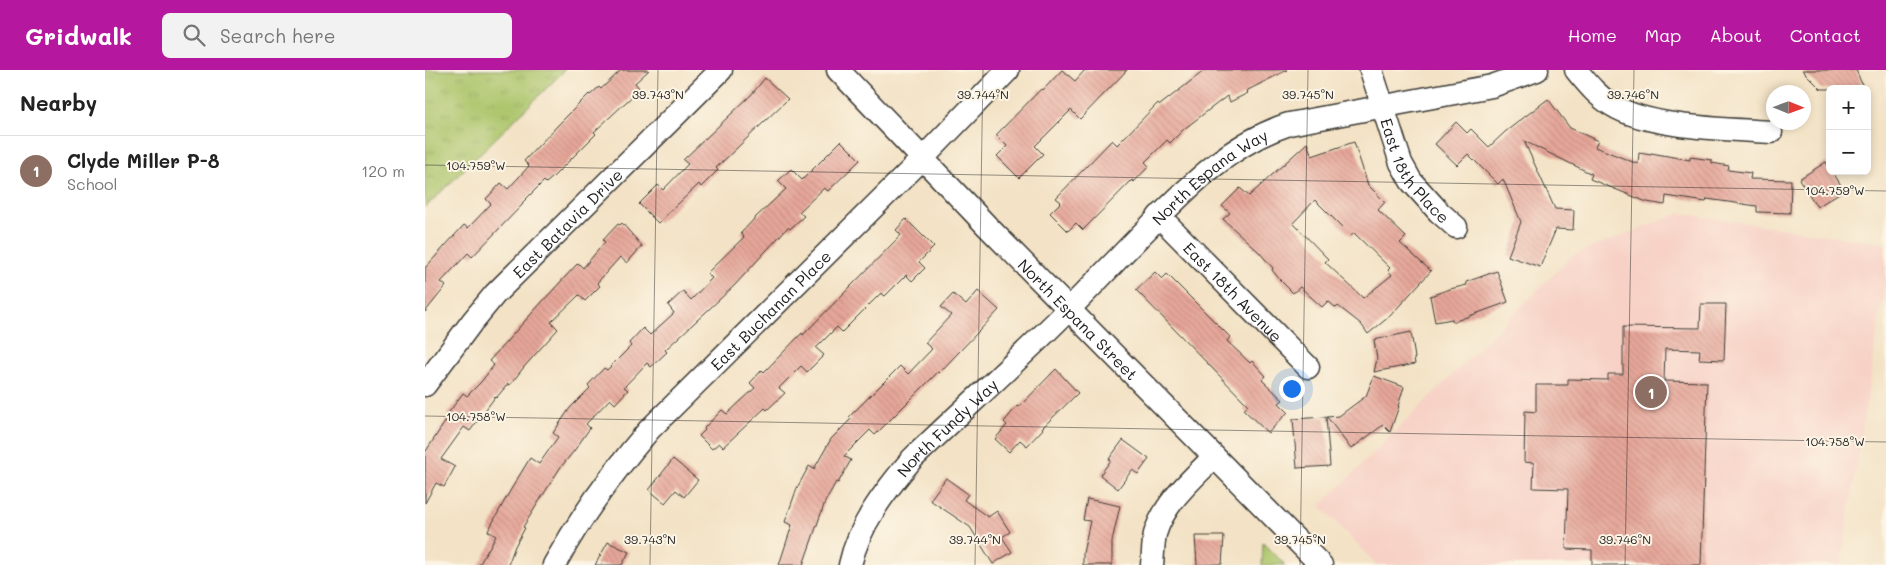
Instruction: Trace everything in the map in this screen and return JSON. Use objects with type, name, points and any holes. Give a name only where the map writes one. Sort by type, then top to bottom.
[{"type":"street","name":"East Batavia Drive","points":[[425,385],[495,294],[721,70]]},
{"type":"street","name":"North Espana Street","points":[[838,70],[922,159],[1321,565]]},
{"type":"street","name":"East Buchanan Place","points":[[554,565],[595,497],[618,466],[649,430],[922,159],[1008,70]]},
{"type":"street","points":[[1371,70],[1383,108]]},
{"type":"street","name":"North Espana Way","points":[[1069,308],[1159,216],[1213,166],[1243,145],[1289,124],[1330,115],[1383,108],[1492,86],[1537,70]]},
{"type":"street","points":[[1576,70],[1596,93],[1621,110],[1652,120],[1707,128],[1771,132]]},
{"type":"street","name":"East 18th Place","points":[[1383,108],[1401,163],[1411,181],[1439,212],[1456,227]]},
{"type":"street","name":"East 18th Avenue","points":[[1159,216],[1308,367]]},
{"type":"street","name":"North Fundy Way","points":[[856,564],[867,521],[890,485],[913,458],[1069,308]]},
{"type":"street","points":[[1152,565],[1156,531],[1168,506],[1214,457]]},
{"type":"shaded area","points":[[1680,213],[1886,244],[1886,278],[1841,565],[1377,565],[1320,506],[1573,255]]},
{"type":"green space","points":[[425,70],[565,70],[425,208]]},
{"type":"green space","points":[[1263,542],[1285,565],[1262,565]]},
{"type":"building","points":[[621,70],[649,70],[635,83],[640,89],[594,132],[596,134],[553,177],[546,183],[544,181],[472,257],[468,253],[441,282],[446,286],[425,312],[425,268],[464,225],[468,228],[491,204],[486,199],[501,183],[508,189],[529,166],[524,161],[558,125],[589,94],[599,87],[601,89]]},
{"type":"building","points":[[1062,70],[1075,81],[1085,70],[1127,70],[1080,119],[1071,110],[1035,146],[1043,154],[1019,178],[997,156],[1007,146],[996,135]]},
{"type":"building","points":[[1205,70],[1287,70],[1246,91],[1248,93],[1230,102],[1227,96],[1184,129],[1170,143],[1167,140],[1145,162],[1149,166],[1134,182],[1132,180],[1083,230],[1076,223],[1068,231],[1050,213],[1061,202],[1056,198],[1112,140],[1117,145],[1158,103],[1160,105]]},
{"type":"building","points":[[1802,70],[1856,70],[1862,85],[1826,85],[1826,89],[1821,89]]},
{"type":"building","points":[[765,78],[788,99],[716,168],[718,170],[701,187],[699,184],[658,223],[639,204],[658,185],[663,190],[688,164],[683,160],[751,95]]},
{"type":"building","points":[[1548,99],[1570,128],[1598,141],[1595,147],[1638,164],[1639,153],[1651,155],[1651,153],[1690,160],[1690,157],[1712,160],[1712,163],[1729,166],[1728,170],[1751,173],[1750,179],[1791,180],[1790,213],[1757,212],[1757,206],[1707,199],[1706,202],[1666,196],[1665,205],[1647,202],[1590,179],[1592,174],[1524,141],[1555,209],[1574,210],[1573,230],[1556,229],[1540,267],[1508,256],[1521,222],[1503,179],[1498,184],[1468,154],[1457,165],[1435,144],[1456,122],[1467,133],[1471,129],[1489,147],[1505,132]]},
{"type":"building","points":[[841,141],[860,160],[828,191],[824,188],[799,212],[804,216],[790,229],[788,227],[734,286],[665,350],[667,352],[651,367],[647,363],[624,387],[628,390],[615,404],[610,399],[586,424],[590,428],[560,468],[523,527],[525,528],[515,546],[508,565],[479,565],[496,536],[488,531],[510,491],[530,458],[539,464],[558,437],[553,433],[570,408],[590,388],[588,385],[604,368],[607,370],[631,346],[629,343],[643,328],[650,335],[674,313],[668,305],[683,291],[691,300],[712,278],[707,273],[744,237],[741,233],[756,217],[786,189],[778,181],[791,169],[802,180]]},
{"type":"building","points":[[1354,142],[1368,185],[1385,202],[1378,210],[1406,237],[1400,243],[1431,271],[1390,316],[1368,334],[1361,324],[1338,306],[1336,308],[1328,301],[1322,307],[1300,287],[1293,293],[1280,280],[1272,270],[1273,268],[1258,251],[1223,219],[1230,213],[1222,206],[1240,188],[1249,196],[1307,143],[1312,156]],"holes":[[[1315,200],[1351,236],[1354,233],[1390,268],[1388,270],[1392,275],[1363,298],[1325,262],[1328,259],[1293,223]]]},
{"type":"building","points":[[1826,162],[1826,175],[1835,175],[1844,190],[1817,207],[1799,179]]},
{"type":"building","points":[[906,219],[934,247],[919,262],[925,268],[912,281],[906,275],[885,296],[881,293],[842,332],[837,327],[816,348],[824,355],[807,372],[801,366],[779,388],[785,393],[767,410],[765,408],[723,447],[719,443],[712,449],[699,436],[705,430],[704,428],[722,410],[727,414],[755,388],[750,383],[762,370],[764,372],[802,333],[803,335],[901,235],[896,230]]},
{"type":"building","points":[[622,223],[642,246],[627,263],[620,257],[597,283],[600,286],[585,301],[579,295],[551,322],[558,329],[510,385],[508,384],[495,397],[470,431],[464,427],[441,459],[455,467],[444,487],[436,483],[425,503],[425,450],[449,416],[447,415],[463,393],[467,396],[481,382],[494,365],[489,361],[542,302],[578,263],[583,268],[605,242],[603,240],[618,224]]},
{"type":"building","points":[[1497,271],[1508,302],[1453,322],[1452,319],[1435,322],[1430,296],[1467,285],[1466,282]]},
{"type":"building","points":[[1155,272],[1162,279],[1167,274],[1230,337],[1227,341],[1250,363],[1252,361],[1266,376],[1262,380],[1283,400],[1279,403],[1288,412],[1268,433],[1244,410],[1248,405],[1136,290]]},
{"type":"building","points":[[978,291],[999,310],[939,373],[875,435],[870,430],[844,456],[851,460],[825,502],[803,565],[779,565],[792,525],[785,522],[797,488],[809,466],[814,469],[831,439],[851,419],[849,417],[900,366],[908,374],[932,349],[925,343],[951,315],[941,307],[953,294],[966,305]]},
{"type":"building","points":[[1701,304],[1726,304],[1724,360],[1699,359],[1700,350],[1665,349],[1664,381],[1707,382],[1701,565],[1592,565],[1592,550],[1566,549],[1568,489],[1533,488],[1534,463],[1524,462],[1525,411],[1536,412],[1536,385],[1568,385],[1568,379],[1608,380],[1608,374],[1623,374],[1623,327],[1700,328]]},
{"type":"building","points":[[1411,332],[1415,364],[1374,372],[1377,359],[1374,340]]},
{"type":"building","points":[[1056,369],[1078,393],[1042,428],[1027,446],[1020,440],[1009,452],[995,439],[1007,425],[1004,422],[1017,406],[1019,407]]},
{"type":"building","points":[[1374,376],[1404,387],[1399,406],[1390,432],[1383,425],[1351,449],[1327,417],[1339,416],[1366,396]]},
{"type":"building","points":[[1326,417],[1330,466],[1297,468],[1293,419]]},
{"type":"building","points":[[1123,440],[1149,459],[1138,474],[1132,470],[1118,489],[1100,475]]},
{"type":"building","points":[[673,459],[698,480],[684,497],[676,490],[665,503],[649,490]]},
{"type":"building","points":[[946,478],[968,494],[964,500],[988,517],[997,511],[1010,532],[1002,537],[1012,552],[993,564],[970,527],[930,500]]},
{"type":"building","points":[[1087,499],[1120,506],[1112,541],[1112,565],[1083,565],[1083,553],[1090,521],[1083,520]]},
{"type":"building","points":[[1195,536],[1224,536],[1222,564],[1197,565]]},
{"type":"building","points":[[608,542],[629,552],[622,565],[595,565]]},
{"type":"place","name":"Clyde Miller P-8","points":[[1651,392]]}]
